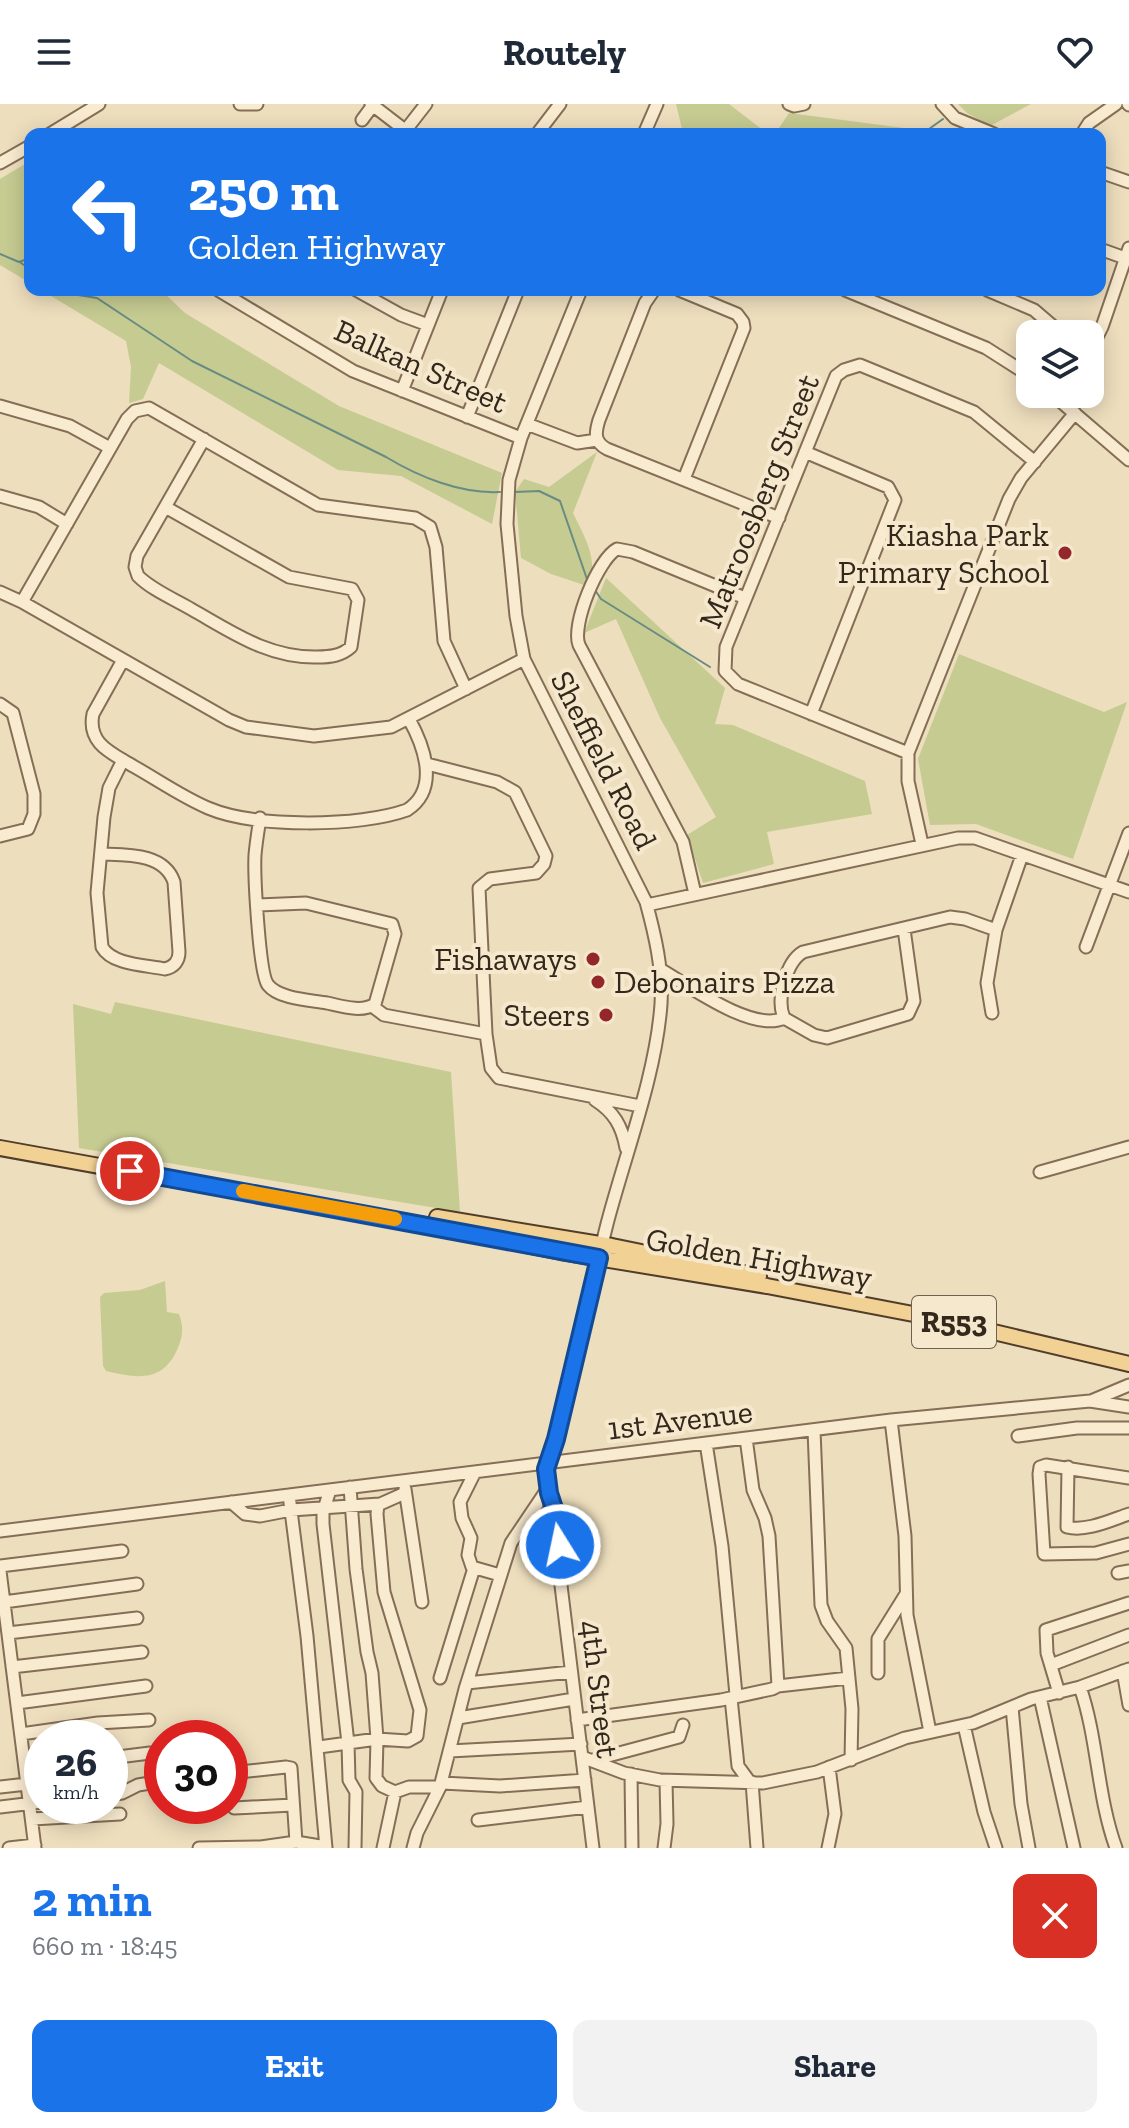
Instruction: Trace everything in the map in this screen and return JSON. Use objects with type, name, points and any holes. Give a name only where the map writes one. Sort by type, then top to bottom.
[{"type":"main road","name":"Golden Highway","points":[[0,1139],[601,1251],[934,1318],[1129,1364]]},
{"type":"main road","name":"Golden Highway","points":[[0,1148],[936,1309],[1129,1354]]},
{"type":"street","points":[[60,128],[99,104]]},
{"type":"street","points":[[240,104],[257,104]]},
{"type":"street","points":[[411,128],[426,104]]},
{"type":"street","points":[[542,128],[560,104]]},
{"type":"street","points":[[647,128],[657,104]]},
{"type":"street","points":[[789,104],[804,104]]},
{"type":"street","points":[[942,104],[955,118],[979,128]]},
{"type":"street","points":[[1086,128],[1116,104]]},
{"type":"street","points":[[362,120],[372,105],[403,128]]},
{"type":"street","points":[[0,163],[24,149]]},
{"type":"street","points":[[1106,174],[1129,182]]},
{"type":"street","points":[[1104,321],[1127,253],[1106,250]]},
{"type":"street","name":"Balkan Street","points":[[228,296],[353,371],[521,438]]},
{"type":"street","name":"Balkan Street","points":[[367,296],[401,315],[428,325]]},
{"type":"street","points":[[402,391],[440,296]]},
{"type":"street","points":[[467,417],[516,296]]},
{"type":"street","name":"Sheffield Road","points":[[579,296],[521,438],[509,480],[506,513],[516,616],[524,659],[647,905],[660,969],[659,1017],[640,1106],[601,1251]]},
{"type":"street","points":[[650,296],[599,420],[595,433],[597,440],[607,449],[779,518]]},
{"type":"street","points":[[684,479],[744,328],[737,314],[694,296]]},
{"type":"street","points":[[860,296],[986,348],[1016,367]]},
{"type":"street","points":[[1001,296],[1034,310],[1046,320]]},
{"type":"street","name":"Matroosberg Street","points":[[908,753],[738,684],[725,671],[726,647],[836,376],[860,365],[974,412],[1035,462]]},
{"type":"street","points":[[0,406],[70,426],[110,448]]},
{"type":"street","points":[[22,602],[127,419],[135,411],[145,408],[318,505],[415,518],[430,527],[435,540],[444,641],[466,689]]},
{"type":"street","points":[[1072,408],[1129,460]]},
{"type":"street","points":[[922,844],[908,781],[908,753],[1009,499],[1075,413]]},
{"type":"street","points":[[527,424],[577,443],[597,440]]},
{"type":"street","points":[[167,508],[289,577],[355,590],[358,600],[351,647],[339,655],[323,657],[272,652],[141,579],[135,567],[137,556],[204,439]]},
{"type":"street","points":[[805,452],[888,487],[895,500],[811,714]]},
{"type":"street","points":[[0,496],[39,507],[67,524]]},
{"type":"street","points":[[695,894],[683,842],[579,645],[576,629],[605,557],[617,549],[633,552],[745,598]]},
{"type":"street","points":[[0,592],[246,727],[314,736],[391,727],[524,659]]},
{"type":"street","points":[[123,660],[93,714],[92,731],[100,745],[209,808],[312,824],[403,812],[417,801],[427,764],[424,749],[409,719]]},
{"type":"street","points":[[0,704],[13,713],[34,794],[34,814],[28,829],[0,836]]},
{"type":"street","points":[[102,854],[147,858],[170,872],[174,882],[179,952],[172,966],[165,969],[118,959],[103,952],[97,893],[107,796],[123,760]]},
{"type":"street","points":[[427,764],[497,782],[515,792],[546,856],[536,873],[490,879],[479,888],[486,1034],[491,1068],[499,1078],[640,1106]]},
{"type":"street","points":[[260,818],[255,859],[264,978],[269,987],[279,993],[344,1007],[361,1009],[372,1006]]},
{"type":"street","points":[[1086,947],[1129,833]]},
{"type":"street","points":[[647,905],[958,838],[975,838],[1129,892]]},
{"type":"street","points":[[992,1013],[987,983],[996,930],[1022,855]]},
{"type":"street","points":[[258,905],[306,903],[392,924],[395,934],[392,950],[372,1006]]},
{"type":"street","points":[[904,929],[914,1001],[908,1014],[827,1038],[814,1035],[784,1018],[780,1005],[789,968],[797,955],[811,949],[957,917],[996,930]]},
{"type":"street","points":[[660,969],[753,1019],[774,1022],[784,1018]]},
{"type":"street","points":[[372,1006],[384,1015],[486,1034]]},
{"type":"street","points":[[589,1097],[619,1122],[627,1152]]},
{"type":"street","points":[[1040,1172],[1129,1149]]},
{"type":"street","name":"4th Street","points":[[595,1847],[559,1569],[560,1531],[548,1488],[547,1462],[556,1439],[601,1251]]},
{"type":"street","points":[[1090,1401],[1129,1385]]},
{"type":"street","name":"1st Avenue","points":[[0,1531],[350,1487],[404,1487],[475,1472],[547,1462],[891,1420],[1090,1401],[1129,1407]]},
{"type":"street","points":[[891,1420],[905,1536],[907,1615],[930,1732]]},
{"type":"street","points":[[1018,1436],[1077,1428],[1129,1428]]},
{"type":"street","points":[[814,1430],[821,1605],[827,1621],[845,1643],[852,1721],[851,1760]]},
{"type":"street","points":[[746,1438],[753,1490],[769,1536],[778,1686]]},
{"type":"street","points":[[706,1443],[722,1546],[738,1766],[750,1782],[757,1848]]},
{"type":"street","points":[[1129,1478],[1068,1467],[1040,1467],[1043,1552],[1054,1555],[1096,1553],[1129,1544]]},
{"type":"street","points":[[1068,1467],[1068,1528],[1104,1523],[1129,1514]]},
{"type":"street","points":[[475,1472],[460,1502],[462,1518],[471,1538],[469,1559],[474,1568],[500,1575]]},
{"type":"street","points":[[350,1487],[363,1626],[372,1673],[377,1739],[376,1778],[379,1784]]},
{"type":"street","points":[[231,1502],[245,1514],[274,1515],[291,1510],[380,1504],[392,1501],[404,1487]]},
{"type":"street","points":[[404,1487],[422,1602]]},
{"type":"street","points":[[413,1848],[441,1785],[467,1683],[511,1543],[548,1488]]},
{"type":"street","points":[[330,1490],[323,1515],[325,1550],[348,1743],[349,1780],[354,1787],[355,1848]]},
{"type":"street","points":[[199,1848],[261,1847],[296,1842],[326,1848],[319,1747],[289,1495]]},
{"type":"street","points":[[319,1747],[377,1739],[415,1739],[420,1710],[384,1592],[377,1514],[380,1504]]},
{"type":"street","points":[[24,1760],[0,1568],[122,1551]]},
{"type":"street","points":[[440,1678],[474,1568]]},
{"type":"street","points":[[4,1602],[137,1584]]},
{"type":"street","points":[[878,1673],[878,1639],[906,1593]]},
{"type":"street","points":[[1059,1693],[1045,1640],[1046,1630],[1129,1603]]},
{"type":"street","points":[[8,1633],[137,1618]]},
{"type":"street","points":[[1051,1665],[1129,1635]]},
{"type":"street","points":[[12,1667],[142,1652]]},
{"type":"street","points":[[585,1753],[631,1774],[666,1781],[763,1783],[829,1767],[905,1738],[964,1725],[1126,1670],[1129,1705]]},
{"type":"street","points":[[467,1683],[571,1672]]},
{"type":"street","points":[[577,1720],[766,1691],[778,1686],[849,1678]]},
{"type":"street","points":[[17,1703],[146,1686]]},
{"type":"street","points":[[1080,1687],[1088,1710],[1105,1808],[1116,1848]]},
{"type":"street","points":[[1040,1697],[1074,1848]]},
{"type":"street","points":[[458,1718],[574,1699]]},
{"type":"street","points":[[1012,1707],[1021,1804],[1029,1848]]},
{"type":"street","points":[[21,1734],[98,1723],[144,1720]]},
{"type":"street","points":[[450,1751],[585,1753],[679,1737],[683,1725]]},
{"type":"street","points":[[964,1725],[984,1812],[996,1848]]},
{"type":"street","points":[[248,1771],[289,1767],[292,1770],[296,1842]]},
{"type":"street","points":[[828,1848],[835,1814],[829,1767]]},
{"type":"street","points":[[631,1774],[632,1848]]},
{"type":"street","points":[[354,1787],[379,1784],[395,1792],[409,1787],[500,1786],[585,1780]]},
{"type":"street","points":[[664,1848],[666,1781]]},
{"type":"street","points":[[0,1787],[24,1784]]},
{"type":"street","points":[[383,1848],[395,1792]]},
{"type":"street","points":[[0,1807],[24,1804]]},
{"type":"street","points":[[248,1807],[293,1805]]},
{"type":"street","points":[[478,1820],[588,1807]]},
{"type":"street","points":[[9,1848],[35,1847],[33,1824]]},
{"type":"green space","points":[[676,104],[729,104],[760,128],[682,128]]},
{"type":"green space","points":[[958,104],[1031,104],[990,126]]},
{"type":"green space","points":[[789,113],[904,128],[779,128]]},
{"type":"green space","points":[[24,165],[24,279],[0,265],[0,179]]},
{"type":"green space","points":[[51,296],[167,296],[185,313],[339,406],[502,473],[492,524],[401,476],[338,470],[159,363],[143,399],[129,403],[131,367],[126,341]]},
{"type":"green space","points":[[597,452],[573,513],[591,556],[592,574],[589,583],[584,585],[551,574],[521,558],[515,492],[524,479],[549,487]]},
{"type":"green space","points":[[606,578],[725,688],[715,724],[733,725],[865,781],[872,814],[767,832],[774,864],[703,883],[687,835],[716,817],[660,718],[616,619],[584,633]]},
{"type":"green space","points":[[959,654],[1104,712],[1127,702],[1073,859],[976,824],[930,825],[918,759]]},
{"type":"green space","points":[[115,1002],[451,1072],[460,1212],[79,1148],[73,1004],[111,1014]]},
{"type":"green space","points":[[165,1281],[167,1312],[179,1314],[182,1328],[179,1345],[171,1361],[147,1376],[106,1371],[103,1366],[100,1297],[104,1293],[140,1290]]},
{"type":"waterway","points":[[930,128],[943,119]]},
{"type":"waterway","points":[[0,254],[19,262],[24,260]]},
{"type":"waterway","points":[[84,296],[97,298],[192,361],[412,471],[455,487],[500,492]]},
{"type":"waterway","points":[[515,492],[539,491],[560,501],[588,582]]},
{"type":"waterway","points":[[595,590],[601,599],[710,667]]},
{"type":"slow traffic","points":[[243,1191],[395,1219]]},
{"type":"place","name":"Kiasha Park Primary School","points":[[1065,553]]},
{"type":"place","name":"Fishaways","points":[[593,959]]},
{"type":"place","name":"Debonairs Pizza","points":[[598,982]]},
{"type":"place","name":"Steers","points":[[606,1015]]},
{"type":"route","points":[[130,1171],[599,1258],[546,1469],[549,1493],[559,1524],[560,1545]]}]
